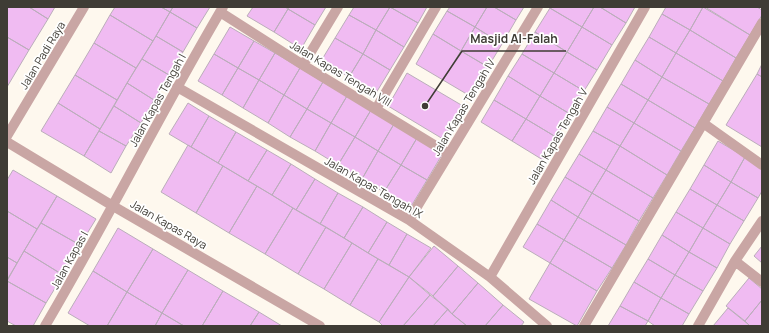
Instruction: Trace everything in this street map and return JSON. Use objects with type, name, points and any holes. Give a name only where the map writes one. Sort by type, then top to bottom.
[{"type":"street","name":"Jalan Padi Raya","points":[[7,136],[84,7]]},
{"type":"street","points":[[303,65],[338,7]]},
{"type":"street","points":[[376,109],[436,7]]},
{"type":"street","name":"Jalan Kapas Tengah IV","points":[[409,220],[538,7]]},
{"type":"street","name":"Jalan Kapas Tengah V","points":[[490,276],[645,7]]},
{"type":"street","name":"Jalan Kapas Tengah VIII","points":[[222,10],[303,65],[449,154]]},
{"type":"street","name":"Jalan Kapas Tengah I","points":[[113,206],[177,87],[222,10]]},
{"type":"street","points":[[584,326],[762,23]]},
{"type":"street","name":"Jalan Kapas Tengah IX","points":[[177,87],[409,220],[490,276],[547,326]]},
{"type":"street","points":[[703,123],[762,165]]},
{"type":"street","name":"Jalan Kapas Raya","points":[[7,142],[113,206],[320,326]]},
{"type":"street","name":"Jalan Kapas I","points":[[47,325],[113,206]]},
{"type":"street","points":[[698,326],[735,261],[762,221]]},
{"type":"street","points":[[735,261],[762,282]]},
{"type":"building","points":[[7,7],[29,7],[48,19],[29,50],[7,37]]},
{"type":"building","points":[[29,7],[55,7],[48,19]]},
{"type":"building","points":[[115,7],[161,7],[170,12],[153,41],[110,15]]},
{"type":"building","points":[[161,7],[173,7],[170,12]]},
{"type":"building","points":[[173,7],[210,7],[197,28],[170,12]]},
{"type":"building","points":[[253,7],[285,7],[288,9],[274,32],[247,16]]},
{"type":"building","points":[[289,7],[326,7],[315,25],[288,9]]},
{"type":"building","points":[[354,7],[390,7],[376,30],[349,15]]},
{"type":"building","points":[[390,7],[418,23],[404,47],[376,30]]},
{"type":"building","points":[[390,7],[427,7],[418,23]]},
{"type":"building","points":[[450,7],[487,7],[475,27],[447,11]]},
{"type":"building","points":[[487,7],[494,7],[516,20],[502,44],[475,27]]},
{"type":"building","points":[[494,7],[524,7],[516,20]]},
{"type":"building","points":[[548,7],[594,7],[582,27]]},
{"type":"building","points":[[594,7],[600,7],[626,23],[612,45],[582,27]]},
{"type":"building","points":[[600,7],[635,7],[626,23]]},
{"type":"building","points":[[666,7],[703,7],[690,30],[662,14]]},
{"type":"building","points":[[703,7],[750,35],[736,58],[690,30]]},
{"type":"building","points":[[705,7],[757,7],[762,10],[762,15],[750,35]]},
{"type":"building","points":[[550,8],[582,27],[567,52],[535,32]]},
{"type":"building","points":[[288,9],[315,25],[301,49],[274,32]]},
{"type":"building","points":[[447,11],[475,27],[461,51],[433,34]]},
{"type":"building","points":[[170,12],[197,28],[183,52],[156,36]]},
{"type":"building","points":[[662,14],[690,30],[676,53],[649,37]]},
{"type":"building","points":[[110,15],[153,41],[136,68],[94,43]]},
{"type":"building","points":[[349,15],[376,30],[363,54],[335,38]]},
{"type":"building","points":[[230,27],[254,41],[238,68],[214,54]]},
{"type":"building","points":[[475,27],[502,44],[488,67],[461,51]]},
{"type":"building","points":[[582,27],[612,45],[597,70],[567,52]]},
{"type":"building","points":[[376,30],[404,47],[390,70],[363,54]]},
{"type":"building","points":[[690,30],[736,58],[723,81],[676,53]]},
{"type":"building","points":[[535,32],[567,52],[554,73],[522,54]]},
{"type":"building","points":[[433,34],[461,51],[443,80],[416,64]]},
{"type":"building","points":[[156,36],[183,52],[169,75],[142,59]]},
{"type":"building","points":[[7,37],[29,50],[7,87]]},
{"type":"building","points":[[649,37],[676,53],[662,77],[635,60]]},
{"type":"building","points":[[335,38],[363,54],[349,77],[321,61]]},
{"type":"building","points":[[254,41],[275,53],[259,80],[238,68]]},
{"type":"building","points":[[94,43],[136,68],[117,100],[75,75]]},
{"type":"building","points":[[461,51],[488,67],[470,96],[443,80]]},
{"type":"building","points":[[567,52],[597,70],[584,91],[554,73]]},
{"type":"building","points":[[275,53],[300,68],[284,95],[259,80]]},
{"type":"building","points":[[676,53],[723,81],[709,104],[662,77]]},
{"type":"building","points":[[214,54],[238,68],[222,95],[198,81]]},
{"type":"building","points":[[363,54],[390,70],[376,93],[349,77]]},
{"type":"building","points":[[522,54],[554,73],[540,96],[508,76]]},
{"type":"building","points":[[142,59],[169,75],[154,100],[127,83]]},
{"type":"building","points":[[635,60],[662,77],[648,100],[621,84]]},
{"type":"building","points":[[762,64],[762,77],[757,74]]},
{"type":"building","points":[[238,68],[259,80],[243,108],[222,95]]},
{"type":"building","points":[[300,68],[323,82],[307,109],[284,95]]},
{"type":"building","points":[[407,73],[463,106],[443,139],[388,106]]},
{"type":"building","points":[[554,73],[584,91],[570,114],[540,96]]},
{"type":"building","points":[[757,74],[762,77],[762,147],[726,125]]},
{"type":"building","points":[[75,75],[117,100],[100,129],[58,103]]},
{"type":"building","points":[[508,76],[540,96],[526,119],[494,100]]},
{"type":"building","points":[[662,77],[709,104],[695,128],[648,100]]},
{"type":"building","points":[[259,80],[284,95],[268,123],[243,108]]},
{"type":"building","points":[[323,82],[347,96],[331,123],[307,109]]},
{"type":"building","points":[[127,83],[154,100],[141,123],[114,106]]},
{"type":"building","points":[[621,84],[648,100],[634,123],[607,107]]},
{"type":"building","points":[[284,95],[307,109],[290,137],[268,123]]},
{"type":"building","points":[[347,96],[371,110],[355,137],[331,123]]},
{"type":"building","points":[[540,96],[570,114],[556,137],[526,119]]},
{"type":"building","points":[[494,100],[526,119],[512,141],[481,122]]},
{"type":"building","points":[[648,100],[695,128],[681,151],[634,123]]},
{"type":"building","points":[[58,103],[100,129],[84,156],[41,131]]},
{"type":"building","points":[[188,103],[209,116],[191,147],[169,134]]},
{"type":"building","points":[[114,106],[141,123],[126,146],[99,131]]},
{"type":"building","points":[[607,107],[634,123],[620,146],[593,131]]},
{"type":"building","points":[[307,109],[331,123],[315,151],[290,137]]},
{"type":"building","points":[[371,110],[394,124],[378,151],[355,137]]},
{"type":"building","points":[[209,116],[236,132],[218,163],[191,147]]},
{"type":"building","points":[[526,119],[556,137],[543,160],[512,141]]},
{"type":"building","points":[[331,123],[355,137],[338,165],[315,151]]},
{"type":"building","points":[[634,123],[681,151],[667,175],[620,146]]},
{"type":"building","points":[[394,124],[417,138],[401,165],[378,151]]},
{"type":"building","points":[[99,131],[126,146],[111,173],[84,156]]},
{"type":"building","points":[[593,131],[620,146],[606,170],[579,154]]},
{"type":"building","points":[[236,132],[267,150],[248,181],[218,163]]},
{"type":"building","points":[[355,137],[378,151],[362,179],[338,165]]},
{"type":"building","points":[[417,138],[443,153],[427,180],[401,165]]},
{"type":"building","points":[[718,141],[745,157],[731,182],[704,165]]},
{"type":"building","points":[[188,145],[223,166],[196,213],[161,192]]},
{"type":"building","points":[[620,146],[667,175],[653,198],[606,170]]},
{"type":"building","points":[[267,150],[291,164],[272,195],[248,181]]},
{"type":"building","points":[[378,151],[401,165],[384,192],[362,179]]},
{"type":"building","points":[[579,154],[606,170],[592,193],[565,177]]},
{"type":"building","points":[[745,157],[762,167],[762,191],[758,198],[731,182]]},
{"type":"building","points":[[291,164],[315,179],[296,210],[272,195]]},
{"type":"building","points":[[401,165],[427,180],[410,208],[384,192]]},
{"type":"building","points":[[704,165],[731,182],[717,205],[690,189]]},
{"type":"building","points":[[223,166],[257,186],[229,233],[196,213]]},
{"type":"building","points":[[13,170],[57,196],[37,229],[7,211],[7,180]]},
{"type":"building","points":[[606,170],[653,198],[639,221],[592,193]]},
{"type":"building","points":[[565,177],[592,193],[578,217],[551,200]]},
{"type":"building","points":[[315,179],[338,193],[320,224],[296,210]]},
{"type":"building","points":[[731,182],[758,198],[744,221],[717,205]]},
{"type":"building","points":[[257,186],[293,208],[265,254],[229,233]]},
{"type":"building","points":[[690,189],[717,205],[703,228],[676,212]]},
{"type":"building","points":[[338,193],[363,207],[344,238],[320,224]]},
{"type":"building","points":[[592,193],[639,221],[626,245],[578,217]]},
{"type":"building","points":[[57,196],[96,219],[80,245],[41,223]]},
{"type":"building","points":[[551,200],[578,217],[564,240],[537,224]]},
{"type":"building","points":[[717,205],[744,221],[730,244],[703,228]]},
{"type":"building","points":[[363,207],[387,222],[368,253],[344,238]]},
{"type":"building","points":[[293,208],[326,227],[298,274],[265,254]]},
{"type":"building","points":[[7,211],[37,229],[17,263],[7,257]]},
{"type":"building","points":[[676,212],[703,228],[689,252],[662,235]]},
{"type":"building","points":[[578,217],[626,245],[612,268],[564,240]]},
{"type":"building","points":[[387,222],[407,234],[389,265],[368,253]]},
{"type":"building","points":[[41,223],[80,245],[63,275],[24,251]]},
{"type":"building","points":[[537,224],[564,240],[550,263],[523,247]]},
{"type":"building","points":[[326,227],[352,243],[324,289],[298,274]]},
{"type":"building","points":[[118,228],[153,249],[127,292],[93,271]]},
{"type":"building","points":[[703,228],[730,244],[717,268],[689,252]]},
{"type":"building","points":[[407,234],[431,248],[409,277],[389,265]]},
{"type":"building","points":[[662,235],[689,252],[675,275],[648,259]]},
{"type":"building","points":[[564,240],[612,268],[597,291],[550,263]]},
{"type":"building","points":[[352,243],[378,259],[350,305],[324,289]]},
{"type":"building","points":[[434,246],[458,266],[433,296],[409,277]]},
{"type":"building","points":[[762,246],[762,263],[754,256]]},
{"type":"building","points":[[153,249],[188,270],[162,313],[127,292]]},
{"type":"building","points":[[24,251],[63,275],[46,303],[7,281]]},
{"type":"building","points":[[689,252],[717,268],[703,291],[675,275]]},
{"type":"building","points":[[7,257],[17,263],[7,280]]},
{"type":"building","points":[[378,259],[409,277],[379,322],[350,305]]},
{"type":"building","points":[[648,259],[675,275],[661,298],[634,282]]},
{"type":"building","points":[[550,263],[597,291],[577,326],[529,299]]},
{"type":"building","points":[[458,266],[478,283],[452,314],[433,296]]},
{"type":"building","points":[[188,270],[223,291],[202,326],[184,326],[162,313]]},
{"type":"building","points":[[93,271],[127,292],[107,326],[90,326],[68,313]]},
{"type":"building","points":[[675,275],[703,291],[689,314],[661,298]]},
{"type":"building","points":[[409,277],[430,295],[403,326],[383,326],[379,322]]},
{"type":"building","points":[[749,278],[762,289],[762,300],[745,321],[726,306]]},
{"type":"building","points":[[7,281],[46,303],[33,326],[16,326],[7,321]]},
{"type":"building","points":[[634,282],[661,298],[648,321],[620,306]]},
{"type":"building","points":[[478,283],[503,305],[485,326],[467,326],[452,314]]},
{"type":"building","points":[[223,291],[259,312],[250,326],[202,326]]},
{"type":"building","points":[[127,292],[162,313],[155,326],[107,326]]},
{"type":"building","points":[[430,295],[448,309],[433,326],[403,326]]},
{"type":"building","points":[[661,298],[689,314],[682,326],[655,326],[648,321]]},
{"type":"building","points":[[762,300],[762,326],[750,326],[745,321]]},
{"type":"building","points":[[503,305],[524,322],[521,326],[485,326]]},
{"type":"building","points":[[620,306],[648,321],[645,326],[608,326]]},
{"type":"building","points":[[728,308],[749,325],[713,326]]},
{"type":"building","points":[[448,309],[452,314],[467,326],[433,326]]},
{"type":"building","points":[[259,312],[282,326],[250,326]]},
{"type":"building","points":[[162,313],[184,326],[155,326]]},
{"type":"place","name":"Masjid Al-Falah","points":[[425,106]]}]
